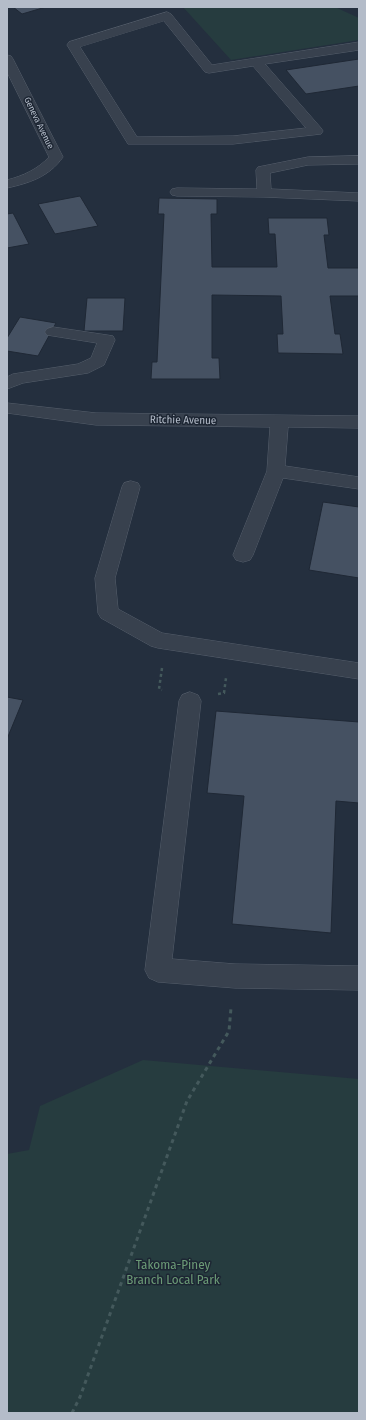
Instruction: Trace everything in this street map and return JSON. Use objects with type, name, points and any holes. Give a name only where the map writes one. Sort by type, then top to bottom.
[{"type":"street","points":[[256,62],[316,131],[233,140],[133,141],[73,45],[167,16],[209,69],[359,46]]},
{"type":"street","name":"Geneva Avenue","points":[[7,59],[56,157],[48,167],[35,176],[7,184]]},
{"type":"street","points":[[264,193],[262,170],[308,161],[359,160]]},
{"type":"street","points":[[177,192],[264,193],[359,197]]},
{"type":"street","points":[[7,384],[19,378],[82,369],[98,361],[107,340],[53,332]]},
{"type":"street","name":"Ritchie Avenue","points":[[7,408],[96,419],[359,422]]},
{"type":"street","points":[[243,555],[276,472],[278,421]]},
{"type":"street","points":[[276,472],[359,483]]},
{"type":"street","points":[[132,487],[104,578],[108,614],[158,640],[359,671]]},
{"type":"street","points":[[190,701],[158,970],[234,976],[359,978]]},
{"type":"path","points":[[72,1413],[80,1397],[187,1101],[229,1031],[234,976]]},
{"type":"green space","points":[[183,7],[335,7],[359,18],[359,40],[231,60]]},
{"type":"green space","name":"Takoma-Piney Branch Local Park","points":[[143,1060],[359,1079],[359,1413],[7,1413],[7,1154],[29,1150],[40,1106]]},
{"type":"building","points":[[13,7],[46,7],[22,14]]},
{"type":"building","points":[[359,59],[359,86],[306,94],[286,70]]},
{"type":"building","points":[[80,196],[98,226],[55,234],[38,204]]},
{"type":"building","points":[[159,198],[217,199],[217,214],[211,214],[212,267],[277,267],[275,234],[269,234],[268,218],[327,218],[329,235],[324,235],[328,268],[359,268],[359,296],[330,296],[335,334],[340,334],[343,354],[278,353],[277,334],[283,334],[281,296],[212,295],[212,358],[219,358],[220,379],[151,379],[152,362],[157,362],[164,214],[158,214]]},
{"type":"building","points":[[13,213],[29,244],[7,248],[7,214]]},
{"type":"building","points":[[87,298],[125,298],[123,331],[84,331]]},
{"type":"building","points":[[20,317],[56,323],[38,356],[7,351],[7,338]]},
{"type":"building","points":[[323,502],[359,507],[359,578],[309,570]]},
{"type":"building","points":[[7,697],[23,700],[7,739]]},
{"type":"building","points":[[216,711],[359,722],[359,803],[336,801],[331,933],[232,924],[244,796],[207,793]]}]
